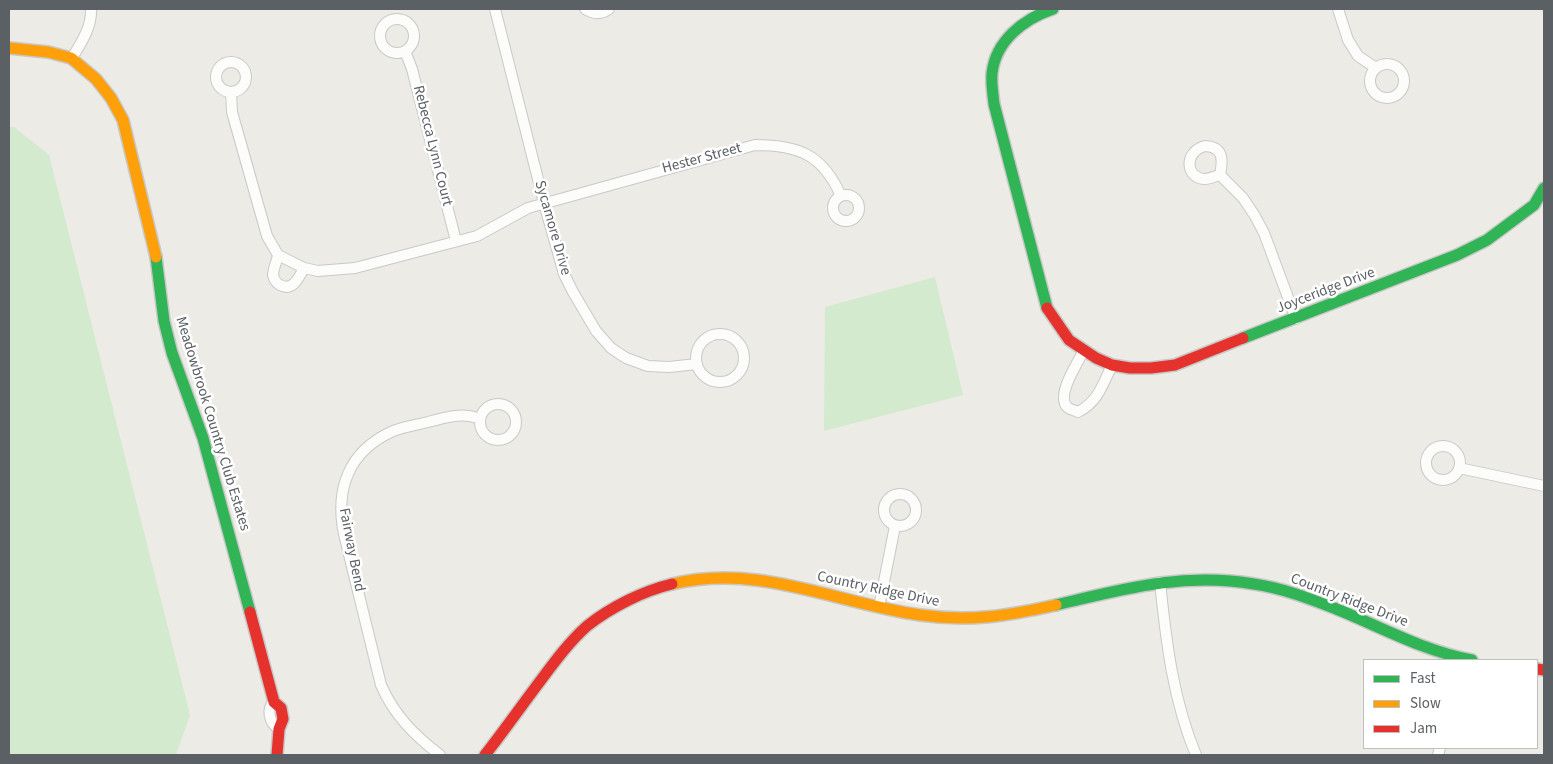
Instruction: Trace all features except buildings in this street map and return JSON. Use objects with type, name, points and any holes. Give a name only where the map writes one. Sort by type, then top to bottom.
[{"type":"street","points":[[72,58],[87,32],[91,9]]},
{"type":"street","name":"Sycamore Drive","points":[[496,9],[544,203],[564,274],[596,331],[611,348],[626,358],[648,366],[669,367],[697,364]]},
{"type":"street","points":[[585,9],[599,14],[609,9]]},
{"type":"street","name":"Joyceridge Drive","points":[[1053,9],[1044,11],[1022,23],[1007,36],[998,53],[993,70],[994,104],[1046,306],[1070,340],[1096,358],[1112,365],[1130,368],[1175,365],[1457,256],[1487,240],[1540,204],[1544,188]]},
{"type":"street","points":[[1338,9],[1348,40],[1358,56],[1376,68]]},
{"type":"street","name":"Meadowbrook Country Club Estates","points":[[9,48],[72,58],[94,76],[107,90],[123,120],[152,237],[164,321],[170,345],[203,438],[274,702],[281,708],[283,719],[279,729],[277,755]]},
{"type":"street","name":"Rebecca Lynn Court","points":[[405,52],[412,69],[456,242]]},
{"type":"street","points":[[230,92],[232,112],[267,236],[278,255],[273,274],[276,282],[280,285],[290,286],[294,284],[304,268]]},
{"type":"street","name":"Hester Street","points":[[278,255],[304,268],[318,272],[355,268],[477,236],[516,213],[544,203],[755,145],[784,146],[813,158],[834,180],[841,196]]},
{"type":"street","points":[[1220,175],[1243,198],[1256,216],[1296,319]]},
{"type":"street","points":[[728,335],[741,346],[744,362],[738,373],[730,380],[722,382],[709,379],[702,374],[697,364],[697,352],[700,344],[712,336],[728,335]]},
{"type":"street","points":[[1084,350],[1064,390],[1064,401],[1069,408],[1078,412],[1094,402],[1112,365]]},
{"type":"street","name":"Fairway Bend","points":[[440,755],[396,713],[388,701],[382,685],[344,534],[341,519],[341,503],[347,475],[363,452],[375,441],[392,432],[448,416],[471,415],[480,419]]},
{"type":"street","points":[[1459,468],[1544,486]]},
{"type":"street","points":[[879,607],[895,526]]},
{"type":"street","name":"Country Ridge Drive","points":[[485,755],[544,676],[582,631],[601,616],[643,593],[682,580],[746,577],[913,615],[976,619],[1004,617],[1125,588],[1160,582],[1181,579],[1237,581],[1274,588],[1312,600],[1415,643],[1462,659]]},
{"type":"street","points":[[1160,582],[1166,646],[1172,676],[1196,755]]},
{"type":"green space","points":[[9,127],[14,127],[49,155],[190,715],[176,755],[9,755]]},
{"type":"green space","points":[[935,277],[963,395],[824,431],[825,307]]},
{"type":"traffic: fast","points":[[1047,308],[994,104],[992,73],[999,50],[1013,32],[1042,13],[1053,9]]},
{"type":"traffic: fast","points":[[1243,338],[1457,255],[1487,240],[1534,205],[1544,188]]},
{"type":"traffic: fast","points":[[156,257],[164,321],[172,353],[203,438],[250,612]]},
{"type":"traffic: fast","points":[[1056,605],[1130,588],[1178,581],[1203,580],[1254,584],[1305,597],[1436,651],[1468,659]]},
{"type":"traffic: slow","points":[[9,48],[48,52],[71,58],[96,79],[111,98],[123,120],[156,257]]},
{"type":"traffic: slow","points":[[672,584],[704,579],[736,578],[767,581],[889,609],[920,615],[955,618],[988,617],[1056,605]]},
{"type":"traffic: jam","points":[[1047,308],[1069,340],[1096,358],[1112,365],[1130,368],[1175,365],[1243,338]]},
{"type":"traffic: jam","points":[[485,755],[555,661],[573,639],[587,626],[606,612],[628,600],[672,584]]},
{"type":"traffic: jam","points":[[250,612],[274,702],[281,708],[283,719],[279,729],[277,755]]},
{"type":"traffic: jam","points":[[1538,669],[1544,670]]}]
